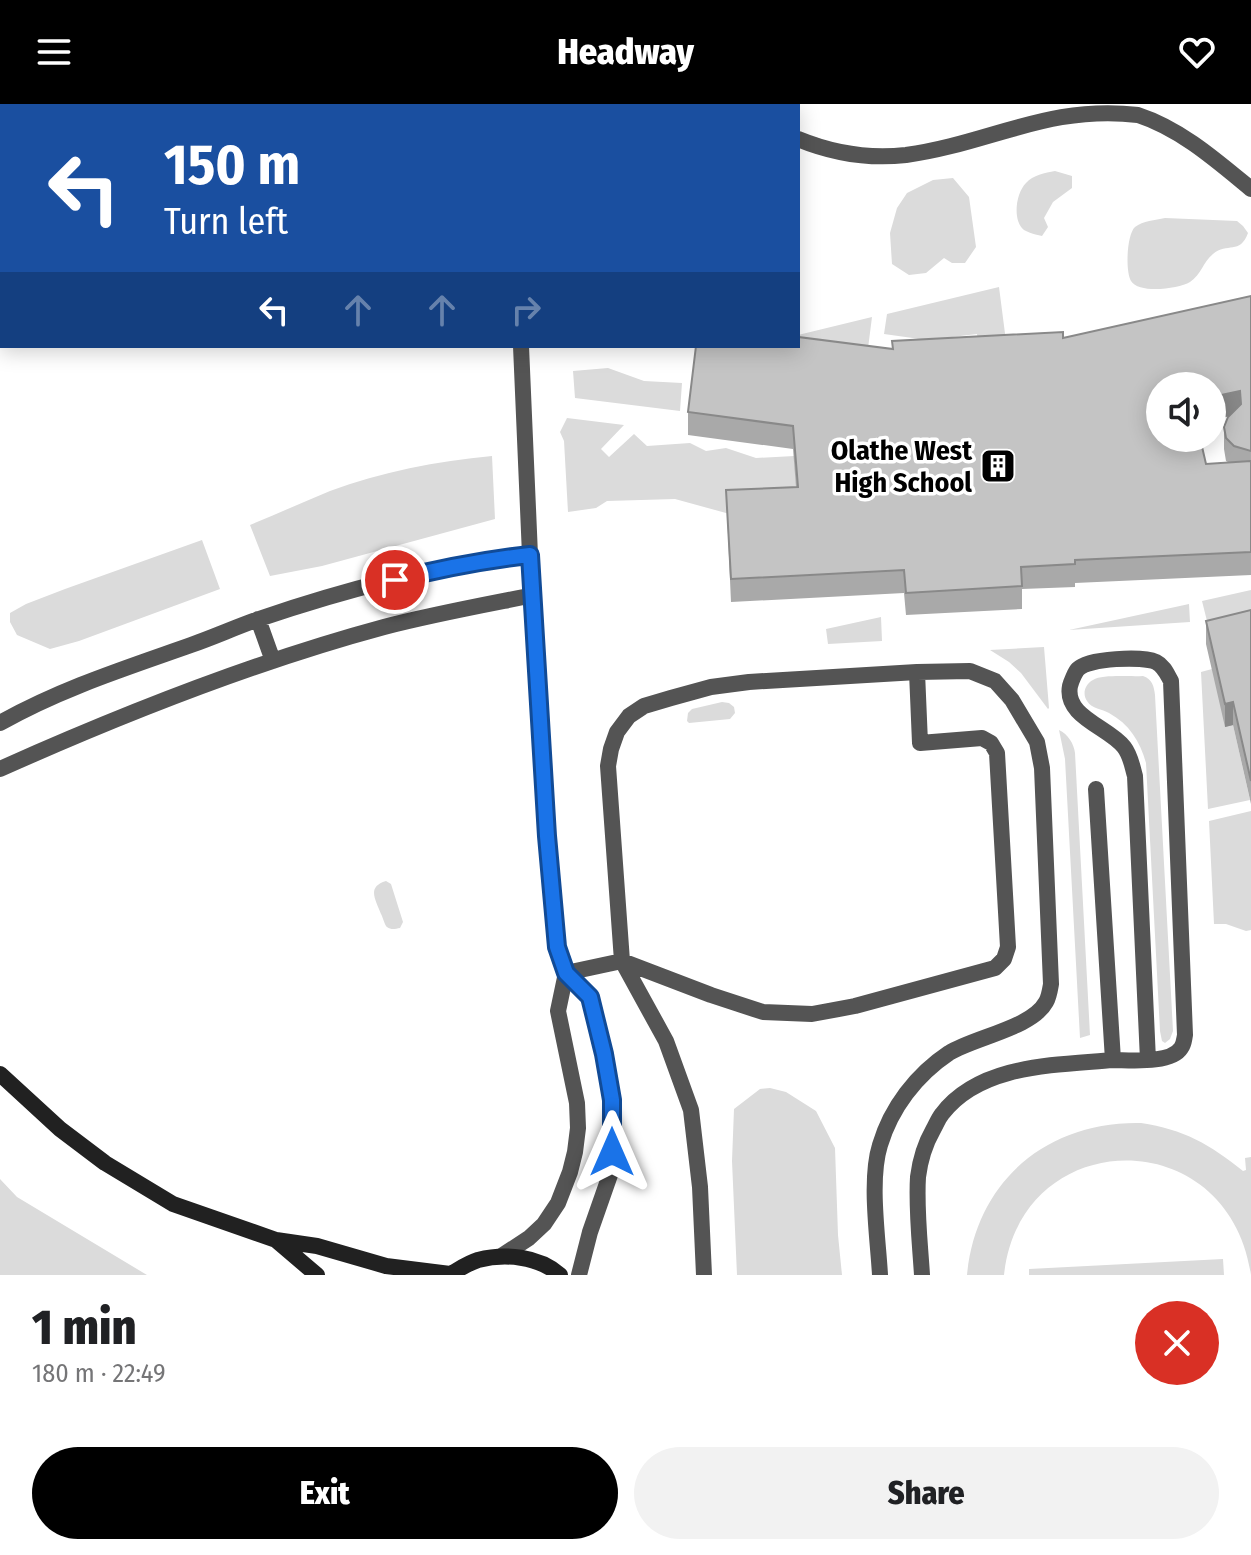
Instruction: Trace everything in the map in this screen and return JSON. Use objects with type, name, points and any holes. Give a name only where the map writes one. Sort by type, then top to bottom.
[{"type":"street","points":[[2,1073],[60,1129],[105,1163],[173,1204],[276,1240],[317,1246],[386,1266],[449,1275],[475,1260],[503,1255],[530,1259],[560,1275]]},
{"type":"street","points":[[276,1240],[317,1275]]},
{"type":"lane","points":[[800,140],[851,154],[908,154],[941,147],[1047,112],[1074,107],[1107,109],[1138,115],[1170,129],[1251,189]]},
{"type":"lane","points":[[521,348],[530,555],[557,947],[566,973],[590,997],[612,1100],[611,1172],[579,1275]]},
{"type":"lane","points":[[0,723],[81,685],[258,619],[438,569],[530,555]]},
{"type":"lane","points":[[0,769],[143,709],[273,661],[383,628],[534,595]]},
{"type":"lane","points":[[258,619],[273,661]]},
{"type":"lane","points":[[922,1275],[918,1174],[926,1143],[942,1114],[964,1093],[985,1081],[1018,1070],[1050,1065],[1148,1060],[1170,1057],[1181,1049],[1185,1035],[1171,681],[1158,663],[1146,659],[1094,661],[1078,669],[1070,685],[1071,702],[1080,713],[1125,747],[1133,767],[1148,1060]]},
{"type":"lane","points":[[704,1275],[700,1187],[691,1110],[666,1041],[622,961],[608,766],[617,732],[629,716],[644,706],[711,687],[749,682],[970,671],[995,681],[1012,700],[1037,742],[1042,768],[1051,984],[1046,1002],[1033,1017],[950,1052],[923,1073],[902,1099],[888,1123],[879,1149],[876,1201],[880,1275]]},
{"type":"lane","points":[[566,973],[622,961],[763,1012],[812,1014],[855,1006],[995,968],[1004,959],[1008,947],[997,753],[991,743],[982,738],[920,743],[917,672]]},
{"type":"lane","points":[[1096,789],[1113,1060]]},
{"type":"lane","points":[[503,1255],[544,1224],[558,1203],[575,1152],[577,1103],[558,1011],[566,973]]},
{"type":"shaded area","points":[[1055,171],[1072,176],[1072,188],[1053,202],[1044,218],[1048,227],[1042,236],[1024,230],[1017,213],[1023,187],[1032,178]]},
{"type":"shaded area","points":[[953,178],[969,197],[976,247],[965,263],[952,263],[944,258],[926,273],[909,275],[892,264],[890,233],[897,208],[907,193],[933,180]]},
{"type":"shaded area","points":[[1165,218],[1237,221],[1248,233],[1241,244],[1213,254],[1190,282],[1168,288],[1142,288],[1135,285],[1129,276],[1130,237],[1138,225]]},
{"type":"shaded area","points":[[999,287],[1007,349],[980,353],[977,334],[927,340],[884,334],[887,314]]},
{"type":"shaded area","points":[[872,317],[866,364],[763,348],[800,348],[800,335]]},
{"type":"shaded area","points":[[608,368],[644,381],[682,383],[680,411],[575,398],[573,371]]},
{"type":"shaded area","points":[[567,418],[624,425],[601,449],[609,457],[634,434],[647,446],[690,443],[706,451],[726,448],[756,458],[794,456],[798,510],[726,513],[675,499],[607,501],[596,508],[568,512],[564,441],[560,432]]},
{"type":"shaded area","points":[[492,456],[495,519],[322,566],[270,576],[250,525],[369,478],[430,464]]},
{"type":"shaded area","points":[[202,540],[220,589],[50,649],[17,635],[10,622],[10,613],[26,604]]},
{"type":"shaded area","points":[[1251,590],[1251,618],[1207,621],[1202,601]]},
{"type":"shaded area","points":[[1189,604],[1190,622],[1069,630]]},
{"type":"shaded area","points":[[881,617],[882,641],[828,644],[826,629]]},
{"type":"shaded area","points":[[1044,647],[1048,709],[1021,673],[990,650]]},
{"type":"shaded area","points":[[1212,669],[1233,725],[1250,800],[1208,809],[1201,672]]},
{"type":"shaded area","points":[[1143,676],[1152,683],[1155,695],[1173,1031],[1165,1043],[1160,1031],[1146,763],[1137,740],[1128,728],[1116,717],[1092,706],[1085,695],[1088,684],[1097,678]]},
{"type":"shaded area","points":[[722,702],[734,707],[735,713],[730,719],[687,721],[692,709]]},
{"type":"shaded area","points":[[1059,730],[1070,740],[1075,753],[1090,1035],[1080,1038],[1065,759]]},
{"type":"shaded area","points":[[1251,811],[1251,930],[1246,931],[1226,924],[1214,924],[1209,821]]},
{"type":"shaded area","points":[[386,881],[391,884],[403,922],[400,928],[386,926],[375,899],[374,890]]},
{"type":"shaded area","points":[[760,1089],[786,1092],[816,1111],[835,1148],[842,1275],[737,1275],[732,1161],[734,1109]]},
{"type":"shaded area","points":[[1141,1123],[1170,1129],[1196,1140],[1243,1171],[1246,1170],[1245,1158],[1251,1157],[1251,1275],[1234,1224],[1205,1189],[1167,1167],[1125,1161],[1083,1168],[1046,1190],[1018,1226],[1004,1275],[967,1275],[973,1241],[985,1211],[1001,1185],[1022,1163],[1047,1145],[1075,1133],[1107,1125]]},
{"type":"shaded area","points":[[0,1179],[17,1197],[147,1275],[0,1275]]},
{"type":"shaded area","points":[[1223,1259],[1224,1275],[1029,1275],[1029,1269]]},
{"type":"building","name":"Olathe West High School","points":[[1251,296],[1251,451],[1234,446],[1226,438],[1228,417],[1241,404],[1240,391],[1226,394],[1226,372],[1146,372],[1146,452],[1203,452],[1206,464],[1251,461],[1251,552],[1075,560],[1075,564],[1021,567],[1022,586],[906,593],[904,570],[731,579],[726,490],[798,487],[793,426],[688,412],[696,348],[800,348],[800,337],[893,349],[892,341],[1063,332],[1063,338]]},
{"type":"building","points":[[1251,610],[1251,781],[1233,702],[1225,704],[1206,621]]},
{"type":"place","name":"Olathe West High School","points":[[998,466]]},
{"type":"route","points":[[395,580],[438,569],[530,555],[557,947],[566,973],[590,997],[612,1100],[612,1152]]}]
